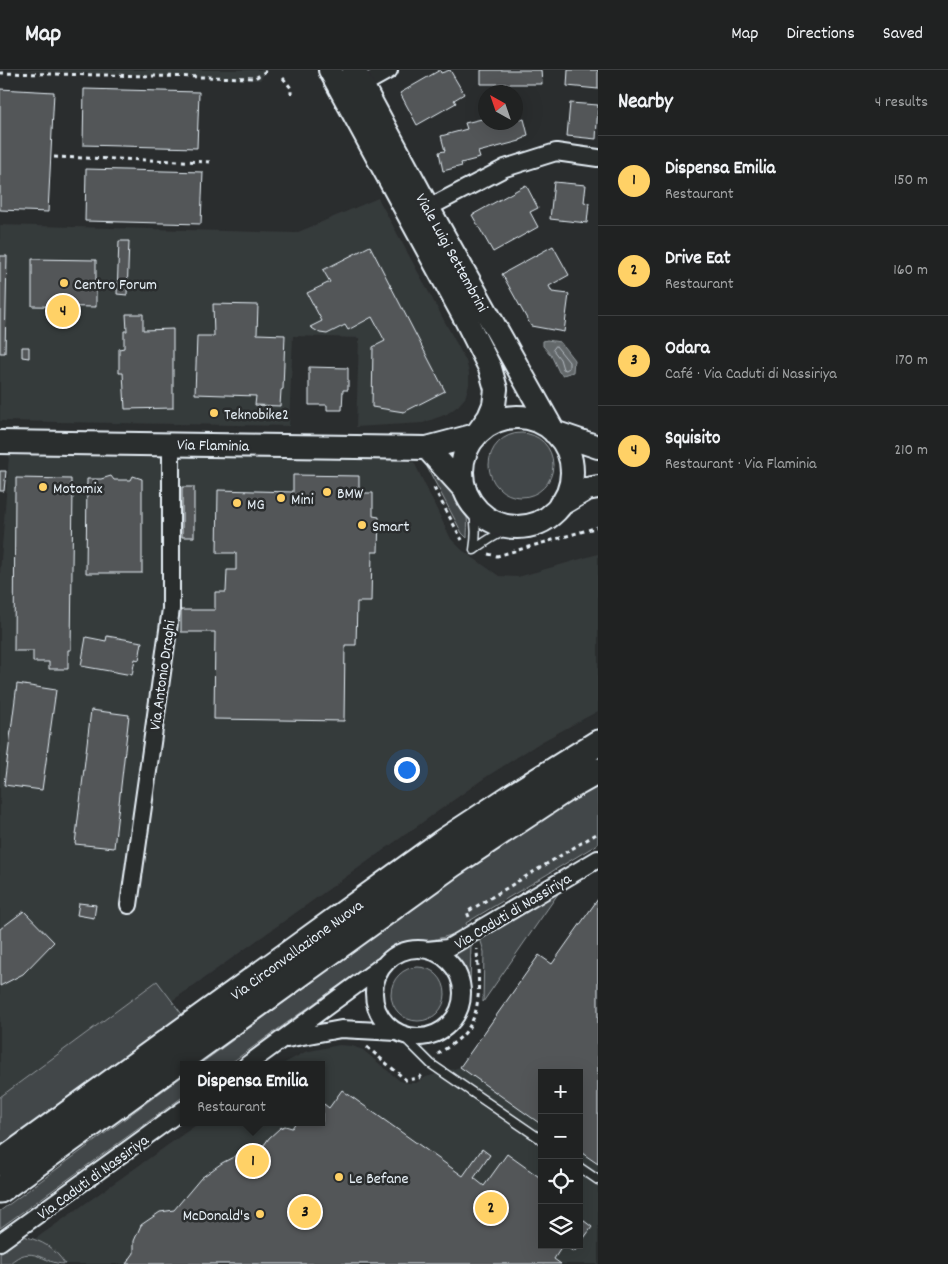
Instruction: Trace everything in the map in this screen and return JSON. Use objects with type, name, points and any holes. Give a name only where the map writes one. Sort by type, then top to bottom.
[{"type":"main road","name":"Viale Luigi Settembrini","points":[[330,70],[466,320],[490,368],[496,389],[494,405],[489,417],[476,435]]},
{"type":"main road","name":"Viale Luigi Settembrini","points":[[358,77],[428,208],[554,432]]},
{"type":"main road","name":"Via Flaminia","points":[[427,448],[481,514],[506,526],[520,526],[532,524],[552,514],[566,495],[572,470],[570,457],[565,445],[554,432],[541,423],[524,417],[506,418],[490,424],[476,435],[465,454],[462,476],[468,497]]},
{"type":"main road","name":"Via Flaminia","points":[[554,432],[598,447]]},
{"type":"main road","name":"Via Flaminia","points":[[0,442],[427,448],[476,435]]},
{"type":"main road","name":"Via Flaminia","points":[[560,505],[587,489],[598,487]]},
{"type":"main road","name":"Via Circonvallazione Nuova","points":[[0,1163],[442,842],[598,743]]},
{"type":"main road","name":"Via Circonvallazione Nuova","points":[[0,1190],[452,864],[564,790],[598,771]]},
{"type":"street","points":[[358,77],[389,70]]},
{"type":"street","points":[[428,208],[505,168],[556,152],[598,158]]},
{"type":"street","name":"Via Antonio Draghi","points":[[129,904],[171,609],[171,444]]},
{"type":"street","name":"Via Caduti di Nassiriya","points":[[252,1061],[392,958],[406,951],[448,948],[598,859]]},
{"type":"street","name":"Via Caduti di Nassiriya","points":[[280,1041],[341,1029],[398,1032],[420,1037],[435,1034],[453,1020],[461,1003],[462,986],[454,969],[440,956],[423,950]]},
{"type":"street","points":[[392,958],[378,976],[375,998],[382,1018],[398,1032]]},
{"type":"street","name":"Via Caduti di Nassiriya","points":[[0,1242],[180,1112]]},
{"type":"lane","points":[[468,497],[476,518],[477,534],[474,550],[504,530],[520,526]]},
{"type":"lane","points":[[398,1032],[430,1064],[538,1137]]},
{"type":"lane","points":[[583,1170],[598,1180]]},
{"type":"path","points":[[0,73],[255,78],[268,70]]},
{"type":"path","points":[[283,78],[291,88],[291,94]]},
{"type":"path","points":[[54,157],[212,162]]},
{"type":"path","points":[[431,482],[465,546]]},
{"type":"path","points":[[486,553],[497,556],[598,527]]},
{"type":"path","points":[[469,919],[467,912],[598,833]]},
{"type":"path","points":[[439,1053],[451,1046],[464,1034],[474,1018],[479,999],[476,941]]},
{"type":"path","points":[[361,1045],[368,1048],[406,1080],[419,1078],[425,1072]]},
{"type":"shaded area","points":[[10,70],[267,70],[260,80]]},
{"type":"shaded area","points":[[378,198],[466,361],[469,385],[465,398],[447,414],[423,423],[356,427],[359,338],[293,336],[289,426],[0,421],[0,225],[296,233]]},
{"type":"shaded area","points":[[515,433],[527,433],[544,442],[551,453],[553,465],[551,477],[544,488],[527,497],[515,497],[503,492],[494,483],[489,471],[489,459],[494,447],[503,438]]},
{"type":"shaded area","points":[[183,455],[378,459],[414,462],[451,539],[462,550],[499,576],[518,577],[598,554],[598,711],[541,742],[486,777],[172,1001],[157,981],[0,1097],[0,573],[9,456]]},
{"type":"shaded area","points":[[427,467],[447,482],[462,502],[467,517],[467,538],[462,533]]},
{"type":"shaded area","points":[[598,784],[598,844],[466,923],[467,928],[443,937],[399,947],[380,956],[234,1061],[204,1061],[455,877]]},
{"type":"shaded area","points":[[562,888],[483,1002],[484,952],[480,938]]},
{"type":"shaded area","points":[[598,899],[598,1264],[0,1264],[0,1253],[24,1236],[35,1239],[195,1126],[325,1126],[325,1061],[288,1061],[305,1052],[339,1045],[352,1046],[363,1050],[400,1081],[408,1083],[416,1083],[426,1077],[460,1067],[539,955],[553,964]]},
{"type":"shaded area","points":[[471,943],[470,991],[463,972],[451,955]]},
{"type":"shaded area","points":[[418,967],[428,969],[437,975],[443,984],[445,994],[443,1004],[437,1013],[428,1019],[418,1021],[408,1019],[399,1013],[393,1004],[391,994],[393,984],[399,975],[408,969]]},
{"type":"shaded area","points":[[157,981],[184,1017],[0,1150],[0,1097]]},
{"type":"shaded area","points":[[180,1078],[180,1099],[0,1228],[0,1211]]},
{"type":"shaded area","points":[[24,1236],[48,1246],[57,1253],[65,1264],[31,1254],[17,1258],[9,1264],[0,1264],[0,1253]]},
{"type":"water","points":[[543,341],[560,342],[574,360],[573,372],[563,375],[559,372],[551,355],[543,346]]},
{"type":"building","points":[[440,70],[441,73],[450,70],[464,94],[454,100],[456,103],[417,125],[400,93]]},
{"type":"building","points":[[481,70],[541,70],[542,84],[481,84]]},
{"type":"building","points":[[568,70],[598,70],[598,89],[567,86]]},
{"type":"building","points":[[0,89],[54,92],[48,212],[0,210]]},
{"type":"building","points":[[84,89],[199,92],[197,148],[83,145]]},
{"type":"building","points":[[570,103],[598,105],[596,139],[567,136]]},
{"type":"building","points":[[524,119],[528,135],[520,141],[478,152],[480,158],[461,163],[462,166],[443,171],[439,152],[445,151],[441,136],[467,129],[465,123],[478,120],[478,130],[523,130]]},
{"type":"building","points":[[86,169],[203,172],[201,224],[85,221]]},
{"type":"building","points":[[554,182],[586,185],[584,202],[589,203],[587,223],[550,219]]},
{"type":"building","points":[[526,185],[538,208],[530,212],[538,227],[493,252],[472,215]]},
{"type":"building","points":[[119,241],[129,241],[127,295],[117,294]]},
{"type":"building","points":[[370,246],[445,391],[404,412],[372,407],[373,347],[385,341],[372,317],[348,330],[345,325],[327,334],[320,333],[310,327],[322,321],[307,293],[330,282],[323,270]]},
{"type":"building","points":[[553,246],[569,275],[549,286],[552,292],[569,294],[564,332],[531,326],[502,274]]},
{"type":"building","points":[[0,256],[7,256],[5,353],[0,353]]},
{"type":"building","name":"Centro Forum","points":[[32,259],[96,260],[96,307],[32,306]]},
{"type":"building","points":[[213,304],[258,305],[257,334],[285,335],[283,389],[281,390],[280,406],[255,405],[256,396],[195,394],[197,336],[214,336]]},
{"type":"building","points":[[126,314],[143,314],[143,330],[173,329],[173,408],[125,409],[123,373],[119,373],[119,349],[124,348],[124,331],[127,331]]},
{"type":"building","points":[[22,347],[29,347],[29,358],[22,357]]},
{"type":"building","points":[[309,367],[348,368],[348,390],[343,390],[342,410],[327,410],[327,405],[309,405]]},
{"type":"building","points":[[0,471],[6,471],[4,491],[0,491]]},
{"type":"building","points":[[293,475],[359,476],[359,493],[373,493],[373,516],[379,517],[378,552],[372,552],[371,602],[357,602],[356,645],[345,645],[344,721],[214,719],[215,632],[181,632],[181,610],[215,610],[215,592],[226,592],[227,570],[236,570],[236,553],[217,553],[218,490],[293,492]]},
{"type":"building","points":[[111,476],[114,480],[131,480],[133,476],[142,479],[142,573],[86,573],[87,479],[101,479]]},
{"type":"building","points":[[16,478],[71,479],[71,488],[73,488],[71,650],[68,650],[68,669],[49,669],[49,662],[33,662],[33,651],[14,651]]},
{"type":"building","points":[[182,487],[194,487],[194,537],[182,537]]},
{"type":"building","points":[[107,636],[142,642],[139,660],[135,659],[132,675],[81,666],[86,637],[106,641]]},
{"type":"building","points":[[17,684],[56,690],[42,790],[4,785]]},
{"type":"building","points":[[91,710],[129,715],[114,848],[75,844]]},
{"type":"building","points":[[598,899],[598,1164],[583,1154],[583,1069],[538,1069],[538,1122],[460,1067],[539,955],[552,964]]},
{"type":"building","points":[[79,903],[96,905],[94,918],[77,915]]},
{"type":"building","points":[[24,911],[54,942],[23,974],[0,986],[0,929]]},
{"type":"building","name":"Le Befane","points":[[342,1090],[463,1176],[482,1149],[490,1155],[474,1178],[484,1186],[507,1154],[538,1176],[538,1249],[560,1249],[554,1259],[561,1264],[126,1264],[134,1253],[134,1241],[141,1225],[160,1212],[174,1210],[201,1178],[222,1163],[243,1152],[264,1145],[280,1128],[285,1126],[292,1128],[293,1126],[325,1126],[325,1105],[329,1108]]},
{"type":"building","points":[[583,1220],[592,1227],[583,1239]]},
{"type":"place","name":"Centro Forum","points":[[64,283]]},
{"type":"place","name":"Squisito","points":[[63,311]]},
{"type":"place","name":"Teknobike2","points":[[214,413]]},
{"type":"place","name":"Motomix","points":[[43,487]]},
{"type":"place","name":"BMW","points":[[327,492]]},
{"type":"place","name":"Mini","points":[[281,498]]},
{"type":"place","name":"MG","points":[[237,503]]},
{"type":"place","name":"Smart","points":[[362,525]]},
{"type":"place","name":"Dispensa Emilia","points":[[253,1161]]},
{"type":"place","name":"Le Befane","points":[[339,1177]]},
{"type":"place","name":"Drive Eat","points":[[491,1208]]},
{"type":"place","name":"Odara","points":[[305,1212]]},
{"type":"place","name":"McDonald's","points":[[260,1214]]}]
